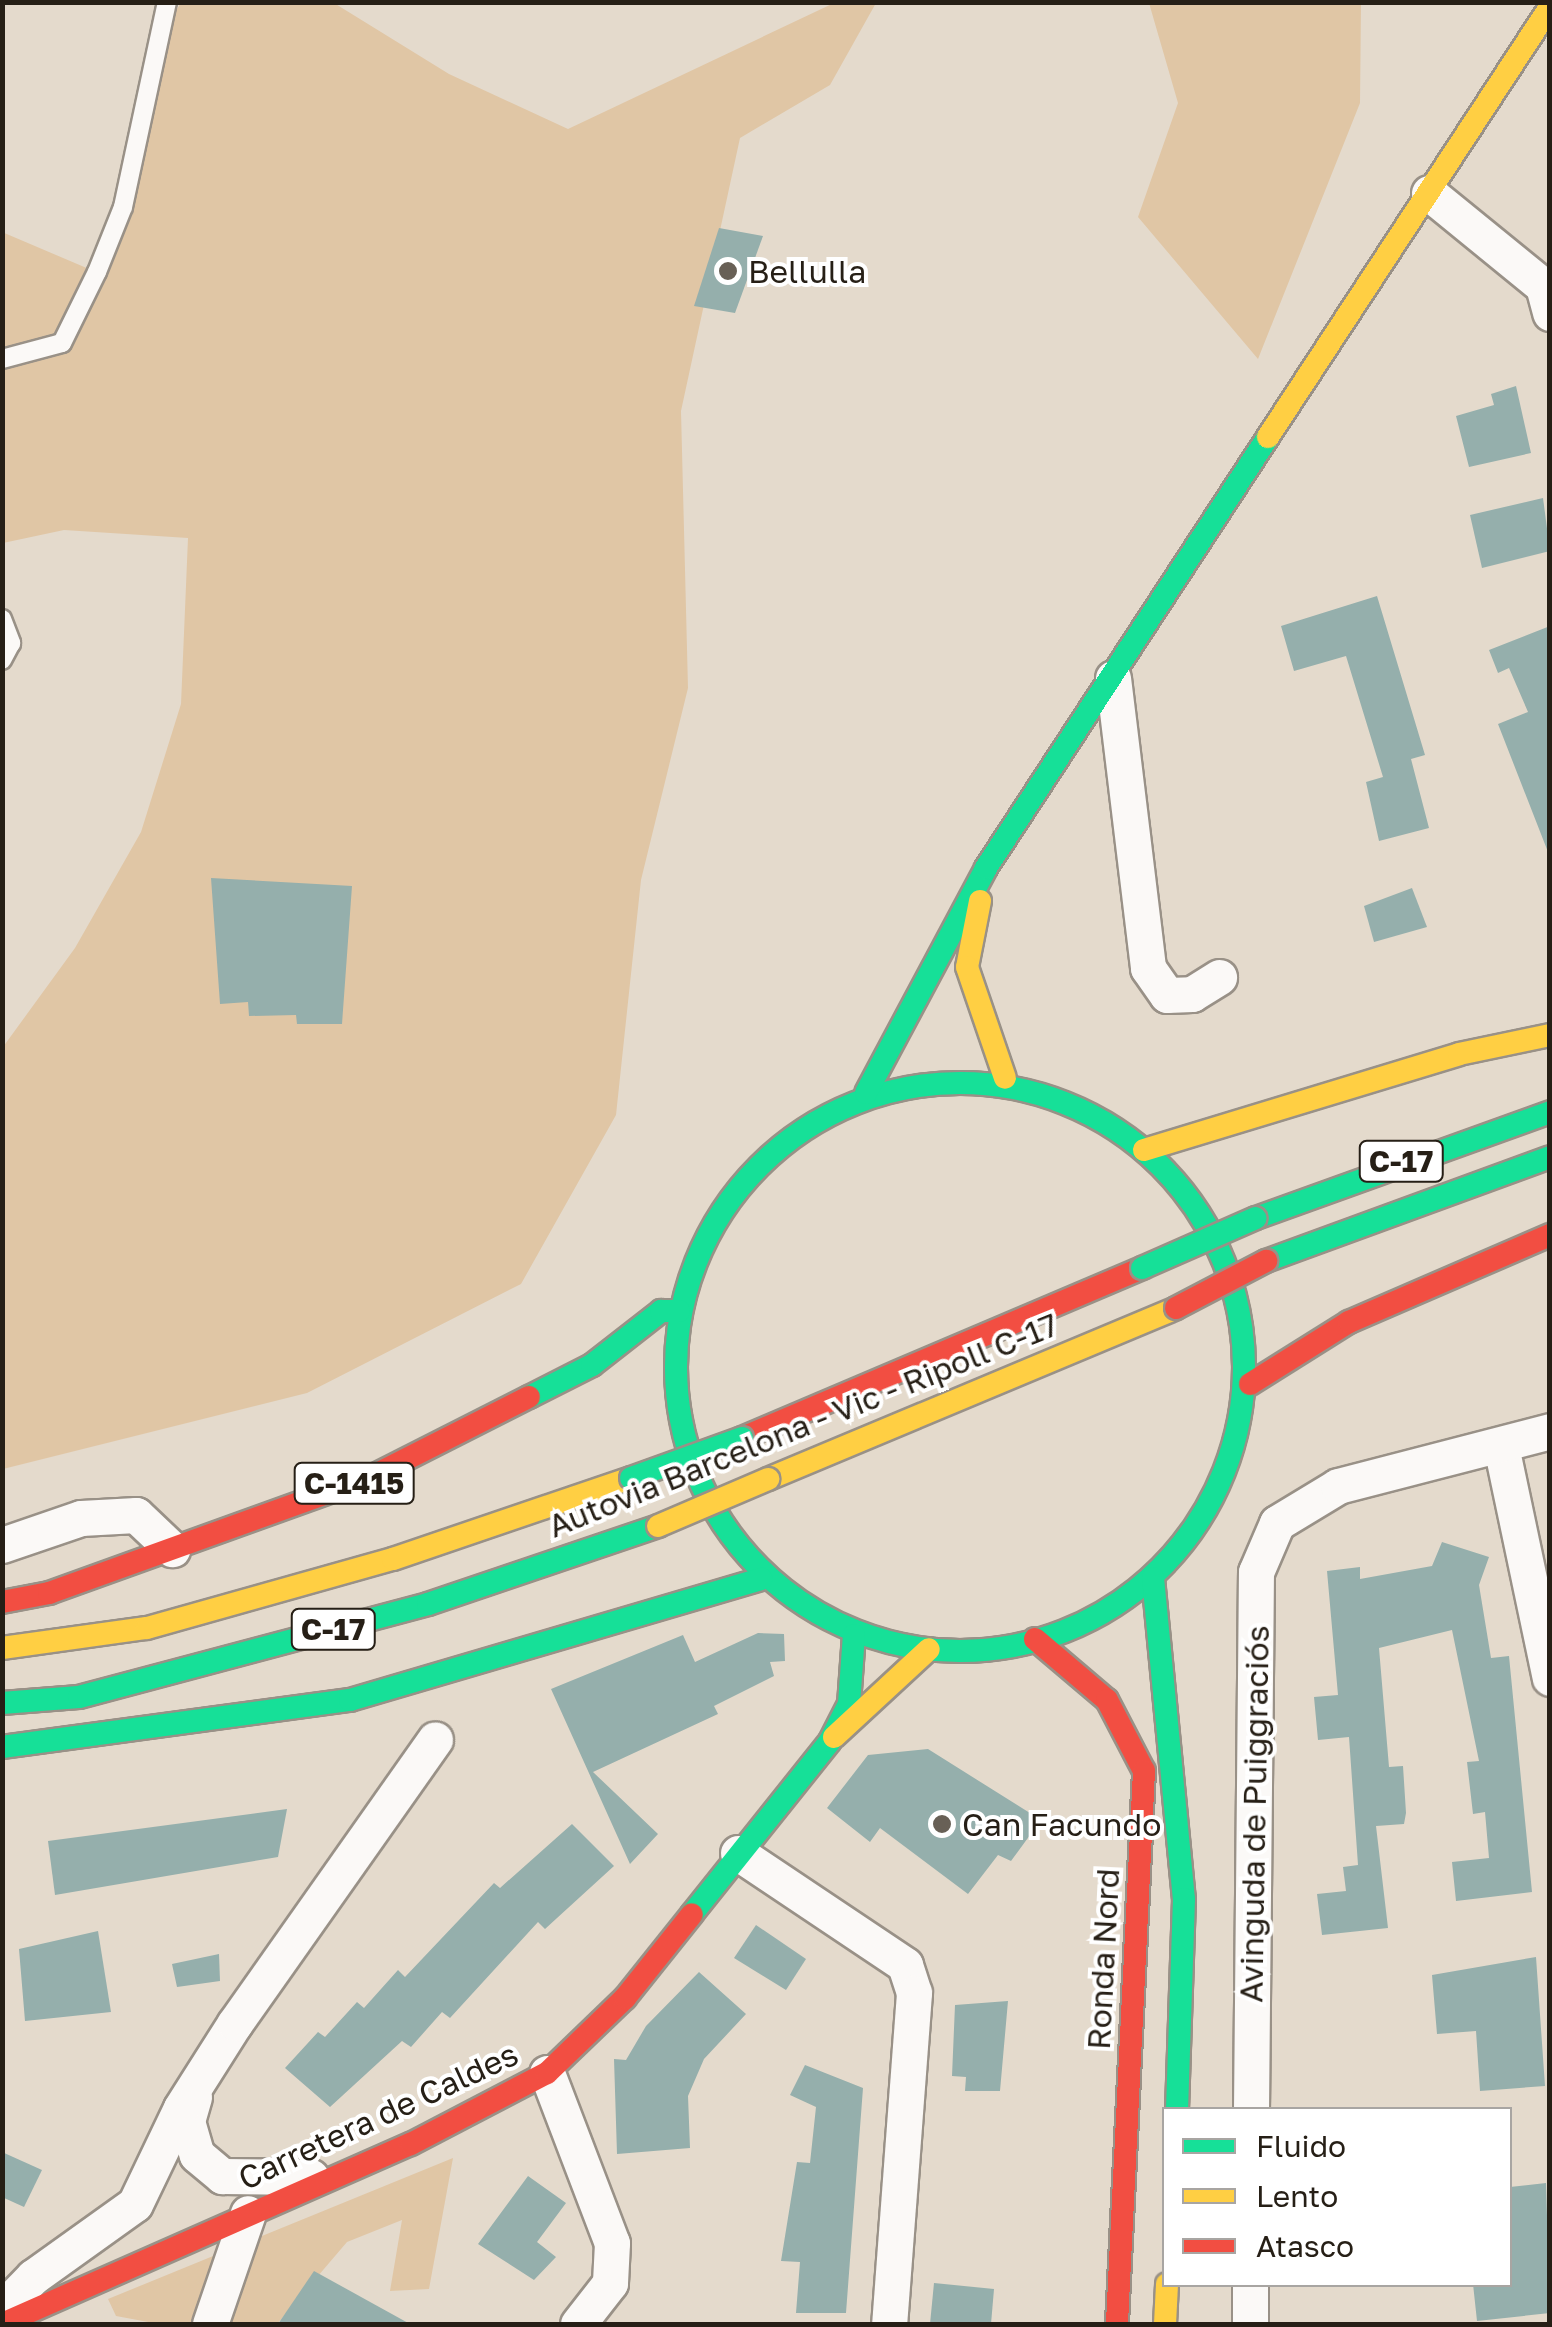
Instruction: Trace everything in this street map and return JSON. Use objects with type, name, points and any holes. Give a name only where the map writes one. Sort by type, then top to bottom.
[{"type":"main road","points":[[866,1093],[1004,1078],[1104,1118],[1144,1150],[1222,1257],[1250,1384],[1210,1493],[1153,1578],[1088,1621],[1035,1639],[930,1650],[854,1635],[762,1579],[709,1519],[691,1482],[677,1393],[679,1311],[735,1210],[784,1155],[866,1093],[986,868],[1550,7]]},
{"type":"main road","points":[[986,868],[967,967],[1004,1078]]},
{"type":"main road","points":[[1144,1150],[1459,1054],[1550,1035]]},
{"type":"main road","name":"Autovia Barcelona - Vic - Ripoll C-17","points":[[2,1648],[147,1628],[392,1559],[631,1478],[742,1438],[1256,1218],[1550,1112]]},
{"type":"main road","name":"Autovia Barcelona - Vic - Ripoll C-17","points":[[2,1703],[80,1697],[428,1604],[658,1526],[1176,1308],[1266,1261],[1550,1158]]},
{"type":"main road","points":[[1250,1384],[1349,1322],[1550,1235]]},
{"type":"main road","name":"C-1415","points":[[2,1602],[172,1548],[371,1476],[592,1364],[661,1311],[679,1311]]},
{"type":"main road","points":[[1153,1578],[1184,1899],[1176,2107]]},
{"type":"main road","points":[[2,1747],[350,1700],[762,1579]]},
{"type":"main road","points":[[830,1741],[850,1704],[854,1635]]},
{"type":"main road","name":"Ronda Nord","points":[[1035,1639],[1107,1700],[1144,1772],[1118,2324]]},
{"type":"main road","points":[[830,1741],[930,1650]]},
{"type":"main road","name":"Carretera de Caldes","points":[[2,2324],[170,2246],[338,2175],[547,2073],[625,1998],[830,1741]]},
{"type":"main road","points":[[1165,2324],[1167,2287]]},
{"type":"street","points":[[1429,193],[1547,293]]},
{"type":"street","points":[[1114,678],[1148,968],[1167,995],[1192,994],[1219,977]]},
{"type":"street","points":[[1550,1431],[1501,1446],[1550,1678]]},
{"type":"street","name":"Avinguda de Puiggraciós","points":[[1251,2107],[1256,1572],[1277,1522],[1338,1486],[1501,1446]]},
{"type":"street","points":[[2,1545],[81,1518],[136,1515],[172,1548]]},
{"type":"street","points":[[2,2310],[33,2277],[135,2204],[198,2081],[435,1739]]},
{"type":"street","points":[[738,1853],[905,1964],[914,1992],[890,2324]]},
{"type":"street","points":[[547,2073],[612,2243],[610,2283],[578,2324]]},
{"type":"street","points":[[198,2081],[187,2121],[197,2155],[222,2176],[260,2182],[338,2175]]},
{"type":"street","points":[[135,2204],[148,2241],[170,2246]]},
{"type":"street","points":[[210,2324],[248,2213]]},
{"type":"street","points":[[1250,2287],[1250,2324]]},
{"type":"lane","points":[[2,359],[62,343],[97,272],[122,207],[167,2]]},
{"type":"lane","points":[[2,619],[10,643],[2,660]]},
{"type":"shaded area","points":[[181,3],[334,3],[449,74],[568,129],[834,3],[876,3],[830,85],[740,138],[681,411],[688,688],[641,880],[616,1115],[521,1284],[307,1393],[3,1469],[3,1047],[75,948],[141,832],[181,704],[188,538],[64,530],[3,543],[2,232],[96,272],[162,31]]},
{"type":"shaded area","points":[[1149,3],[1361,3],[1360,103],[1258,359],[1138,217],[1178,103]]},
{"type":"shaded area","points":[[453,2158],[429,2289],[390,2291],[402,2220],[347,2242],[277,2324],[159,2324],[116,2316],[108,2299]]},
{"type":"building","name":"Bellulla","points":[[719,228],[763,236],[735,313],[694,306]]},
{"type":"building","points":[[1516,386],[1531,453],[1469,467],[1456,416],[1494,405],[1491,394]]},
{"type":"building","points":[[1543,498],[1550,551],[1482,568],[1470,515]]},
{"type":"building","points":[[1377,596],[1425,755],[1411,759],[1429,828],[1379,841],[1366,782],[1383,777],[1346,656],[1294,671],[1281,626]]},
{"type":"building","points":[[1550,626],[1548,852],[1498,724],[1528,712],[1509,668],[1498,673],[1489,650]]},
{"type":"building","points":[[211,878],[352,886],[342,1024],[297,1024],[296,1015],[249,1016],[248,1002],[220,1004]]},
{"type":"building","points":[[1412,888],[1427,927],[1374,942],[1364,906]]},
{"type":"building","points":[[1442,1542],[1489,1557],[1479,1585],[1491,1658],[1509,1656],[1532,1892],[1456,1901],[1452,1862],[1489,1858],[1485,1812],[1473,1814],[1467,1762],[1479,1761],[1452,1630],[1379,1648],[1389,1767],[1403,1766],[1406,1813],[1404,1824],[1376,1826],[1388,1928],[1322,1935],[1317,1894],[1346,1891],[1343,1867],[1358,1865],[1349,1737],[1318,1740],[1314,1697],[1338,1695],[1327,1571],[1360,1567],[1360,1579],[1432,1566]]},
{"type":"building","points":[[758,1633],[784,1634],[785,1661],[770,1662],[774,1676],[714,1706],[718,1714],[593,1772],[658,1834],[630,1864],[551,1689],[683,1635],[695,1662]]},
{"type":"building","name":"Can Facundo","points":[[928,1749],[1041,1820],[1011,1861],[998,1855],[968,1894],[880,1828],[870,1842],[827,1808],[868,1755]]},
{"type":"building","points":[[287,1809],[278,1857],[55,1895],[48,1841]]},
{"type":"building","points":[[572,1824],[614,1866],[545,1929],[538,1922],[450,2018],[442,2012],[411,2047],[402,2041],[330,2107],[285,2068],[318,2032],[325,2037],[357,2002],[364,2008],[398,1970],[405,1977],[494,1883],[500,1888]]},
{"type":"building","points":[[756,1925],[806,1959],[786,1990],[734,1958]]},
{"type":"building","points":[[98,1931],[111,2012],[25,2021],[19,1949]]},
{"type":"building","points":[[219,1954],[220,1981],[177,1987],[172,1964]]},
{"type":"building","points":[[1536,1957],[1545,2086],[1480,2091],[1476,2031],[1437,2034],[1432,1975]]},
{"type":"building","points":[[699,1972],[746,2014],[704,2059],[688,2096],[690,2148],[617,2154],[614,2059],[626,2060],[646,2026]]},
{"type":"building","points":[[1008,2001],[1000,2091],[965,2091],[966,2077],[952,2076],[955,2005]]},
{"type":"building","points":[[805,2065],[863,2088],[846,2313],[796,2313],[800,2262],[781,2261],[797,2162],[810,2163],[816,2107],[790,2095]]},
{"type":"building","points":[[2,2152],[42,2170],[24,2207],[2,2197]]},
{"type":"building","points":[[528,2176],[566,2203],[537,2242],[556,2257],[534,2280],[478,2244]]},
{"type":"building","points":[[1546,2183],[1550,2313],[1477,2321],[1473,2287],[1512,2287],[1512,2187]]},
{"type":"building","points":[[314,2271],[410,2324],[278,2324]]},
{"type":"building","points":[[934,2283],[994,2289],[991,2324],[930,2324]]},
{"type":"traffic: fast","points":[[866,1093],[986,868],[1268,437]]},
{"type":"traffic: fast","points":[[960,1083],[1015,1089],[1069,1105],[1118,1131],[1161,1166],[1196,1209],[1222,1258],[1238,1312],[1244,1367],[1238,1422],[1222,1476],[1196,1525],[1161,1568],[1118,1603],[1069,1629],[1015,1645],[960,1651],[905,1645],[851,1629],[802,1603],[759,1568],[724,1525],[698,1476],[682,1422],[676,1367],[682,1312],[698,1258],[724,1209],[759,1166],[802,1131],[851,1105],[905,1089],[960,1083]]},
{"type":"traffic: fast","points":[[1256,1218],[1550,1112]]},
{"type":"traffic: fast","points":[[1266,1261],[1550,1157]]},
{"type":"traffic: fast","points":[[1142,1268],[1256,1218]]},
{"type":"traffic: fast","points":[[529,1397],[592,1365],[661,1311],[679,1311]]},
{"type":"traffic: fast","points":[[631,1478],[742,1438]]},
{"type":"traffic: fast","points":[[2,1703],[79,1697],[428,1604],[658,1526]]},
{"type":"traffic: fast","points":[[1153,1578],[1184,1899],[1177,2107]]},
{"type":"traffic: fast","points":[[2,1747],[350,1700],[762,1579]]},
{"type":"traffic: fast","points":[[692,1914],[830,1741],[849,1704],[854,1635]]},
{"type":"traffic: slow","points":[[1268,437],[1550,7]]},
{"type":"traffic: slow","points":[[980,901],[967,967],[1005,1078]]},
{"type":"traffic: slow","points":[[1144,1150],[1459,1054],[1550,1035]]},
{"type":"traffic: slow","points":[[768,1479],[1176,1308]]},
{"type":"traffic: slow","points":[[2,1648],[147,1628],[393,1559],[631,1478]]},
{"type":"traffic: slow","points":[[658,1526],[768,1479]]},
{"type":"traffic: slow","points":[[834,1737],[929,1649]]},
{"type":"traffic: slow","points":[[1165,2324],[1167,2287]]},
{"type":"traffic: jam","points":[[1250,1384],[1349,1322],[1550,1235]]},
{"type":"traffic: jam","points":[[1176,1308],[1266,1261]]},
{"type":"traffic: jam","points":[[742,1438],[1142,1268]]},
{"type":"traffic: jam","points":[[2,1602],[49,1593],[371,1477],[529,1397]]},
{"type":"traffic: jam","points":[[1035,1639],[1107,1700],[1144,1771],[1117,2324]]},
{"type":"traffic: jam","points":[[2,2324],[411,2144],[547,2073],[625,1998],[692,1914]]},
{"type":"place","name":"Bellulla","points":[[728,271]]},
{"type":"place","name":"Can Facundo","points":[[942,1824]]}]
